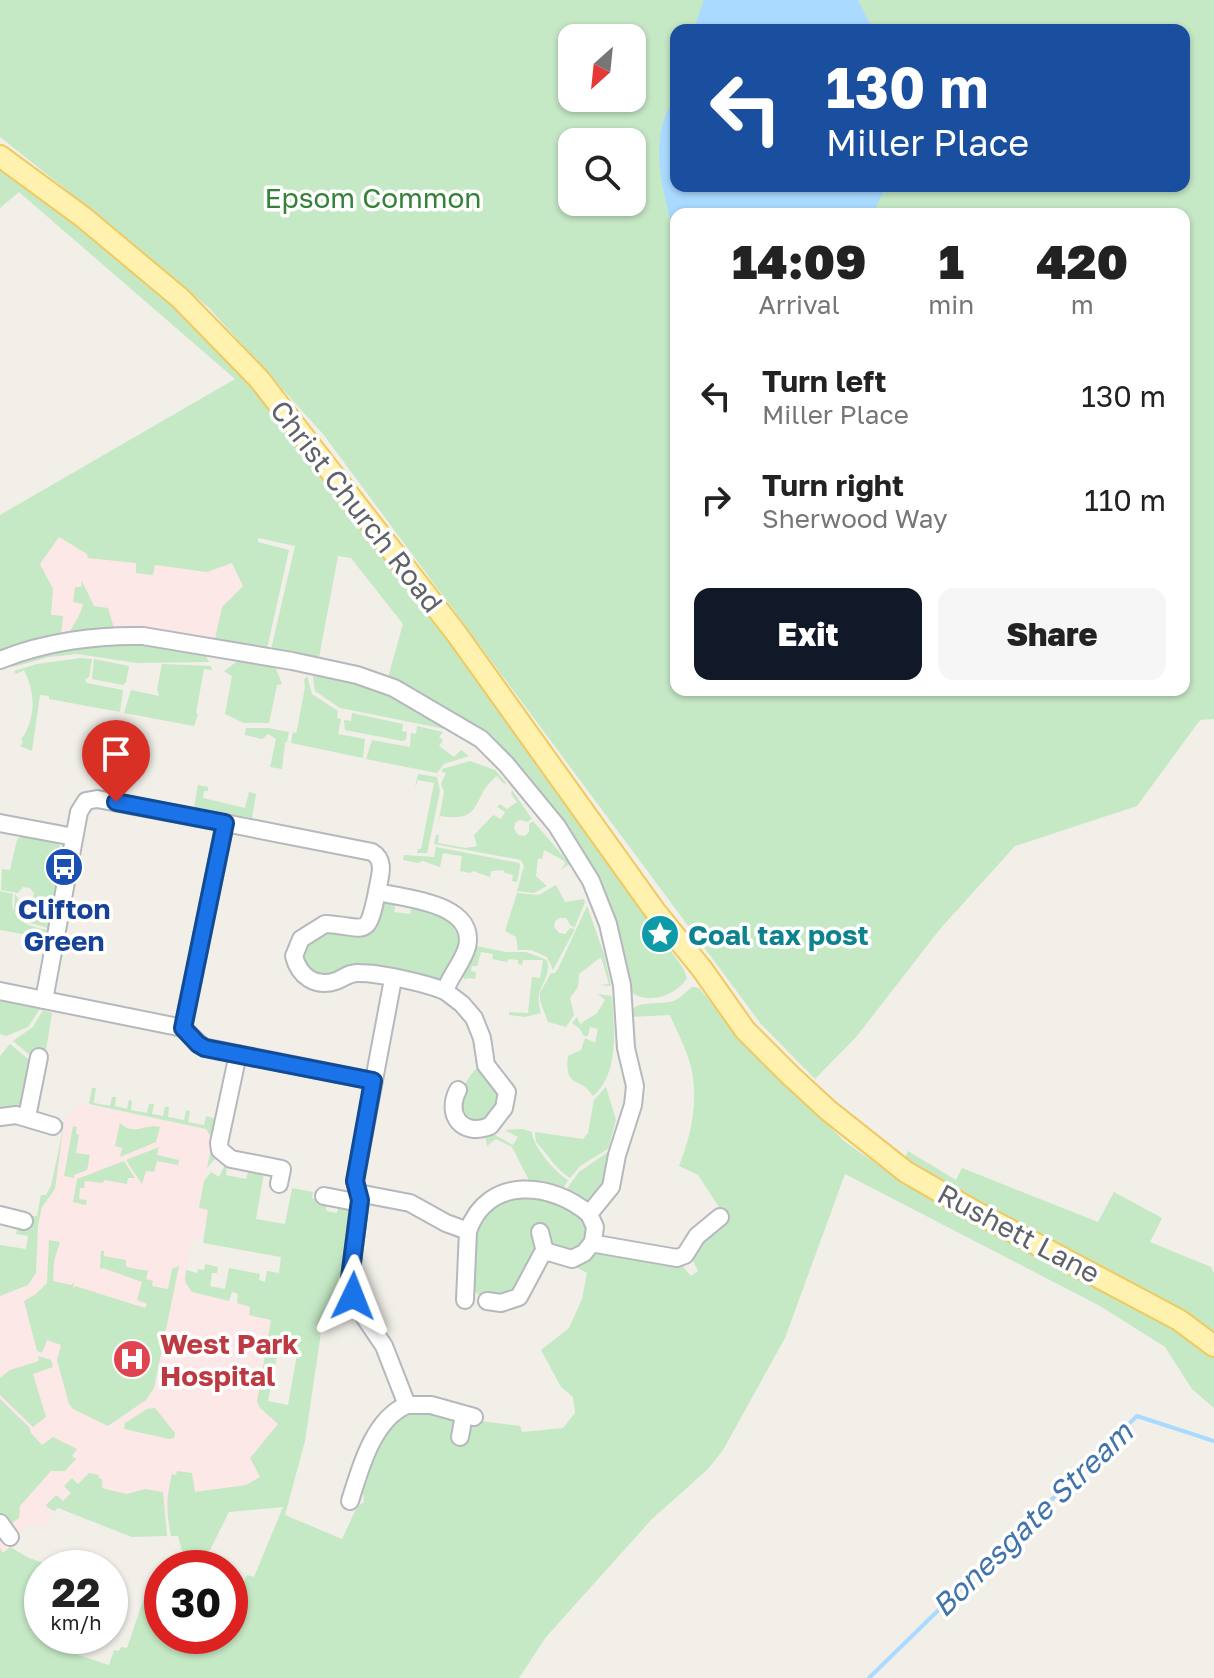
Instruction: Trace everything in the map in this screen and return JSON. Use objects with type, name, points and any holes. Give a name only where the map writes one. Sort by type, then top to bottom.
[{"type":"main road","name":"Christ Church Road","points":[[0,156],[83,217],[180,298],[259,379],[456,633],[655,911],[702,969],[745,1030],[829,1111]]},
{"type":"main road","name":"Rushett Lane","points":[[829,1111],[906,1172],[1179,1320],[1214,1346]]},
{"type":"street","points":[[0,660],[69,642],[119,636],[149,636],[210,645],[376,680],[430,707],[485,743],[547,813],[578,857],[606,918],[618,965],[624,1002],[626,1048],[635,1086],[634,1101],[617,1155],[611,1187],[589,1214]]},
{"type":"street","points":[[44,1000],[74,837],[80,809],[86,801],[93,799],[372,852],[381,864],[372,918],[367,926],[357,929],[321,925],[299,941],[294,959],[303,975],[316,982],[331,982],[355,973],[445,991],[462,1004],[474,1018],[482,1038],[486,1065],[507,1092],[505,1105],[490,1126],[479,1130],[468,1128],[453,1113],[458,1090]]},
{"type":"street","points":[[0,823],[74,837]]},
{"type":"street","points":[[183,1028],[225,823]]},
{"type":"street","points":[[377,892],[441,907],[452,911],[462,921],[467,945],[445,991]]},
{"type":"street","points":[[393,979],[355,1181],[359,1198],[350,1278],[351,1293],[384,1346],[407,1405]]},
{"type":"street","points":[[0,991],[183,1028],[203,1047],[373,1081]]},
{"type":"street","points":[[238,1054],[220,1150],[229,1159],[282,1170]]},
{"type":"street","points":[[27,1117],[39,1057]]},
{"type":"street","points":[[0,1117],[16,1115],[53,1126]]},
{"type":"street","points":[[465,1300],[468,1231],[491,1201],[521,1189],[556,1193],[589,1214],[595,1227],[593,1242],[584,1253],[572,1259],[545,1252]]},
{"type":"street","points":[[324,1196],[410,1203],[468,1231]]},
{"type":"street","points":[[0,1215],[24,1221]]},
{"type":"street","points":[[593,1242],[677,1258],[683,1256],[700,1233],[720,1217]]},
{"type":"street","points":[[540,1232],[545,1252]]},
{"type":"street","points":[[487,1301],[501,1303],[519,1297],[538,1258],[545,1252]]},
{"type":"street","points":[[683,1256],[693,1272]]},
{"type":"street","points":[[350,1501],[376,1434],[393,1414],[407,1405],[431,1405],[469,1416],[460,1437]]},
{"type":"shaded area","points":[[262,521],[243,604],[221,609],[215,641],[119,628],[95,629],[42,638],[0,653],[0,538]]},
{"type":"shaded area","name":"West Park Hospital","points":[[83,1104],[206,1129],[211,1133],[213,1142],[199,1207],[209,1210],[203,1240],[191,1239],[185,1282],[192,1292],[251,1307],[271,1320],[258,1399],[309,1410],[305,1441],[283,1506],[199,1515],[144,1516],[69,1495],[51,1511],[45,1527],[36,1524],[25,1526],[3,1554],[0,1548],[0,1296],[31,1282],[38,1265],[36,1244],[39,1217],[51,1185],[64,1122],[70,1112]]},
{"type":"green space","name":"Epsom Common","points":[[0,0],[1214,0],[1214,719],[1200,720],[1137,806],[1015,846],[940,929],[857,1036],[815,1079],[761,1024],[323,434],[209,308],[0,137]]},
{"type":"green space","points":[[0,162],[112,247],[245,373],[491,694],[683,968],[687,978],[682,985],[667,995],[650,998],[633,994],[627,988],[606,908],[608,902],[588,864],[523,779],[387,681],[403,624],[351,558],[338,556],[318,663],[270,654],[295,546],[258,538],[258,542],[289,550],[266,653],[214,644],[222,607],[243,586],[232,563],[207,572],[155,565],[153,575],[136,573],[136,563],[88,558],[87,554],[59,537],[40,564],[53,589],[51,615],[63,616],[61,634],[23,643],[0,654],[0,515],[235,379],[19,192],[0,208]]},
{"type":"green space","points":[[82,581],[94,606],[108,608],[114,628],[69,633],[83,604],[73,602],[75,587],[81,587]]},
{"type":"green space","points":[[119,639],[204,653],[209,662],[137,663],[77,654],[49,657],[13,667],[11,661],[25,656]]},
{"type":"green space","points":[[92,659],[89,677],[85,680],[87,683],[123,690],[120,712],[40,695],[32,751],[20,746],[33,706],[31,688],[24,670],[16,674],[14,671],[37,664]]},
{"type":"green space","points":[[94,659],[129,666],[126,682],[123,685],[92,679]]},
{"type":"green space","points":[[239,660],[275,666],[282,684],[277,685],[269,723],[244,723],[225,714],[232,676],[224,671]]},
{"type":"green space","points":[[162,664],[211,666],[212,670],[204,669],[194,726],[124,713],[131,690],[159,696],[157,689]]},
{"type":"green space","points":[[312,671],[385,688],[449,724],[445,729],[340,708],[315,691]]},
{"type":"green space","points":[[307,676],[312,694],[338,711],[337,718],[341,719],[338,734],[365,739],[363,758],[291,743],[293,732],[297,730]]},
{"type":"green space","points":[[352,713],[403,724],[402,731],[407,732],[406,740],[345,730],[344,720],[351,721]]},
{"type":"green space","points":[[417,726],[443,732],[439,737],[443,740],[439,746],[454,757],[461,750],[469,756],[444,764],[437,773],[366,759],[372,740],[410,747],[411,733],[416,734]]},
{"type":"green space","points":[[246,728],[289,732],[282,769],[270,767],[276,739],[268,734],[262,739],[245,735]]},
{"type":"green space","points":[[470,761],[495,770],[507,784],[497,776],[483,791],[471,812],[464,816],[440,816],[438,824],[444,792],[441,784],[446,773],[442,769]]},
{"type":"green space","points":[[418,774],[437,777],[440,791],[427,853],[417,853],[421,849],[434,783],[418,780],[415,788]]},
{"type":"green space","points":[[198,785],[208,787],[203,798],[245,808],[249,792],[256,794],[252,818],[194,807]]},
{"type":"green space","points":[[512,790],[532,819],[515,823],[514,829],[518,835],[525,836],[533,821],[570,864],[560,870],[564,861],[544,850],[542,859],[538,858],[536,876],[547,886],[534,893],[517,891],[524,866],[521,860],[434,844],[436,835],[439,835],[438,843],[466,848],[477,846],[474,835],[493,815],[501,819],[505,812],[497,807],[500,804],[507,809],[517,802],[511,794]]},
{"type":"green space","points":[[22,834],[40,837],[40,840],[62,848],[53,878],[56,882],[48,928],[24,921],[14,911],[15,894],[21,903],[28,904],[33,900],[34,893],[30,888],[23,887],[18,893],[1,890],[2,869],[10,870],[17,840]]},
{"type":"green space","points":[[436,847],[519,863],[517,882],[512,881],[513,875],[503,870],[491,871],[490,877],[473,871],[460,871],[462,856],[443,853],[440,867],[423,861],[403,860],[404,855],[434,857]]},
{"type":"green space","points":[[556,885],[565,902],[584,899],[585,902],[575,927],[566,918],[555,921],[554,927],[559,933],[565,934],[570,928],[575,929],[553,970],[547,957],[531,950],[518,950],[516,937],[505,931],[517,893],[539,895]]},
{"type":"green space","points":[[0,891],[13,894],[16,915],[32,926],[47,930],[45,938],[0,930]]},
{"type":"green space","points":[[388,899],[396,901],[394,912],[410,914],[412,906],[440,913],[458,925],[462,945],[442,980],[310,974],[299,952],[318,931],[355,933],[381,902]]},
{"type":"green space","points":[[587,906],[604,954],[611,986],[599,985],[609,984],[601,957],[579,974],[578,987],[570,998],[574,1015],[566,1027],[548,1022],[540,993],[551,973],[558,969]]},
{"type":"green space","points":[[471,945],[506,952],[526,952],[547,960],[547,973],[539,996],[541,1013],[525,1017],[509,1015],[509,1012],[528,1013],[532,977],[540,978],[543,960],[523,960],[522,965],[518,964],[518,960],[509,959],[507,962],[492,959],[493,954],[481,952],[477,966],[472,966],[471,971],[476,972],[475,979],[466,980],[460,974]]},
{"type":"green space","points":[[692,987],[699,988],[733,1029],[844,1141],[896,1178],[908,1151],[956,1180],[962,1168],[1098,1222],[1114,1192],[1162,1218],[1150,1242],[1211,1267],[1214,1273],[1214,1408],[1192,1389],[1165,1347],[1100,1306],[845,1174],[785,1338],[723,1450],[708,1469],[652,1519],[546,1637],[519,1678],[0,1678],[0,1548],[3,1553],[10,1547],[24,1555],[24,1654],[78,1654],[109,1665],[113,1654],[128,1654],[128,1645],[144,1598],[144,1654],[248,1654],[248,1575],[254,1577],[283,1507],[229,1512],[210,1550],[182,1550],[178,1536],[171,1536],[167,1504],[172,1474],[176,1475],[177,1471],[192,1473],[195,1492],[246,1485],[260,1477],[250,1458],[278,1424],[257,1402],[271,1320],[249,1315],[250,1307],[237,1303],[238,1294],[232,1292],[229,1301],[192,1292],[185,1282],[186,1270],[197,1273],[198,1269],[204,1270],[205,1264],[218,1267],[217,1273],[212,1273],[210,1286],[225,1289],[229,1268],[260,1274],[259,1280],[265,1282],[267,1271],[279,1273],[281,1257],[203,1243],[208,1210],[199,1208],[204,1181],[211,1172],[219,1177],[225,1165],[226,1175],[246,1179],[249,1168],[264,1172],[256,1219],[285,1224],[292,1188],[313,1192],[312,1198],[327,1201],[326,1211],[337,1213],[339,1204],[351,1206],[347,1258],[341,1266],[340,1285],[347,1293],[351,1308],[342,1314],[324,1312],[305,1441],[285,1515],[342,1539],[357,1507],[364,1502],[362,1482],[371,1455],[392,1421],[409,1411],[444,1414],[464,1428],[474,1420],[520,1426],[522,1432],[563,1428],[575,1413],[573,1397],[561,1387],[541,1350],[569,1328],[582,1299],[587,1273],[567,1266],[569,1263],[593,1251],[680,1263],[691,1276],[698,1271],[691,1257],[721,1210],[698,1175],[679,1166],[690,1130],[694,1092],[689,1061],[670,1015],[629,1017],[631,1011],[641,1005],[676,1000]],"holes":[[[279,1345],[298,1349],[288,1405],[268,1401]]]},
{"type":"green space","points":[[598,994],[612,996],[613,1049],[608,1075],[593,1096],[571,1078],[567,1067],[568,1056],[581,1050],[585,1038],[595,1043],[598,1029],[590,1027],[588,1036],[584,1036],[572,1023],[577,1017],[580,1024],[597,1013],[605,1000]]},
{"type":"green space","points":[[0,1001],[40,1009],[28,1027],[6,1036],[0,1034]]},
{"type":"green space","points":[[43,1010],[52,1013],[45,1056],[32,1057],[13,1041],[33,1027]]},
{"type":"green space","points":[[10,1044],[33,1063],[20,1108],[12,1111],[0,1109],[0,1056]]},
{"type":"green space","points":[[482,1064],[500,1094],[492,1118],[471,1125],[457,1106],[466,1082]]},
{"type":"green space","points":[[606,1087],[616,1120],[608,1149],[580,1166],[570,1178],[536,1142],[535,1132],[583,1139],[588,1133],[594,1100]]},
{"type":"green space","points":[[92,1088],[96,1088],[94,1103],[110,1106],[112,1097],[116,1097],[115,1106],[127,1109],[129,1100],[132,1101],[131,1110],[147,1113],[149,1104],[154,1104],[152,1114],[163,1116],[165,1107],[169,1107],[168,1117],[184,1120],[186,1110],[190,1111],[188,1122],[204,1125],[206,1116],[213,1118],[217,1124],[217,1156],[207,1168],[213,1140],[206,1129],[89,1104]]},
{"type":"green space","points":[[60,1121],[64,1122],[55,1189],[42,1207],[36,1273],[28,1285],[0,1296],[0,1245],[26,1249],[28,1236],[16,1234],[18,1227],[28,1224],[31,1216],[37,1216],[41,1195],[46,1195],[51,1186],[61,1139],[62,1131],[57,1130]]},
{"type":"green space","points":[[120,1123],[130,1129],[160,1127],[156,1142],[120,1157],[122,1148],[115,1146]]},
{"type":"green space","points":[[73,1126],[77,1127],[76,1134],[79,1135],[76,1153],[90,1155],[87,1170],[74,1175],[74,1178],[64,1176]]},
{"type":"green space","points":[[505,1130],[532,1132],[546,1159],[568,1180],[563,1189],[531,1184],[512,1147],[496,1139],[487,1146],[485,1134],[493,1134],[513,1145],[518,1137]]},
{"type":"green space","points":[[159,1147],[157,1155],[179,1160],[178,1165],[157,1161],[154,1172],[146,1171],[142,1184],[126,1160]]},
{"type":"green space","points":[[608,1152],[606,1184],[589,1203],[566,1190],[579,1172]]},
{"type":"green space","points":[[124,1161],[135,1178],[128,1178],[127,1184],[85,1181],[84,1188],[80,1188],[79,1199],[87,1200],[86,1205],[73,1202],[77,1179]]},
{"type":"green space","points":[[530,1194],[579,1211],[591,1230],[579,1250],[562,1252],[549,1243],[545,1226],[535,1227],[537,1249],[517,1293],[481,1298],[469,1284],[478,1223],[496,1205]]},
{"type":"green space","points":[[49,1240],[60,1242],[54,1261],[53,1281],[71,1285],[74,1282],[73,1289],[75,1286],[145,1308],[147,1304],[137,1300],[142,1282],[100,1269],[101,1251],[104,1251],[104,1256],[126,1260],[126,1267],[148,1271],[146,1279],[153,1281],[152,1286],[168,1289],[172,1269],[179,1266],[154,1388],[146,1400],[108,1426],[69,1404],[57,1360],[61,1345],[47,1340],[42,1353],[37,1351],[24,1301],[47,1283]]},
{"type":"green space","points":[[38,1356],[51,1360],[53,1367],[33,1374],[46,1417],[33,1427],[0,1395],[0,1378],[10,1370],[39,1361]]},
{"type":"green space","points":[[0,1399],[29,1427],[42,1445],[53,1437],[77,1449],[72,1456],[76,1459],[65,1471],[51,1471],[20,1506],[19,1518],[12,1523],[0,1514]]},
{"type":"green space","points":[[155,1408],[175,1433],[174,1438],[124,1429],[125,1423],[147,1409]]},
{"type":"green space","points":[[89,1473],[99,1475],[105,1489],[127,1494],[145,1489],[163,1492],[167,1536],[132,1537],[58,1508],[54,1511],[47,1507],[56,1495],[63,1501],[71,1493],[64,1486],[72,1478],[78,1484]]},
{"type":"water","points":[[704,0],[858,0],[870,24],[695,24]]},
{"type":"water","points":[[670,108],[670,192],[883,192],[876,208],[670,208],[670,215],[659,148]]},
{"type":"waterway","name":"Bonesgate Stream","points":[[869,1678],[1137,1416],[1214,1441]]},
{"type":"place","name":"Clifton Green","points":[[64,867]]},
{"type":"place","name":"Coal tax post","points":[[660,934]]},
{"type":"place","name":"West Park Hospital","points":[[132,1359]]},
{"type":"route","points":[[116,802],[225,823],[183,1028],[205,1048],[373,1081],[355,1181],[360,1200],[350,1278],[353,1296]]}]
